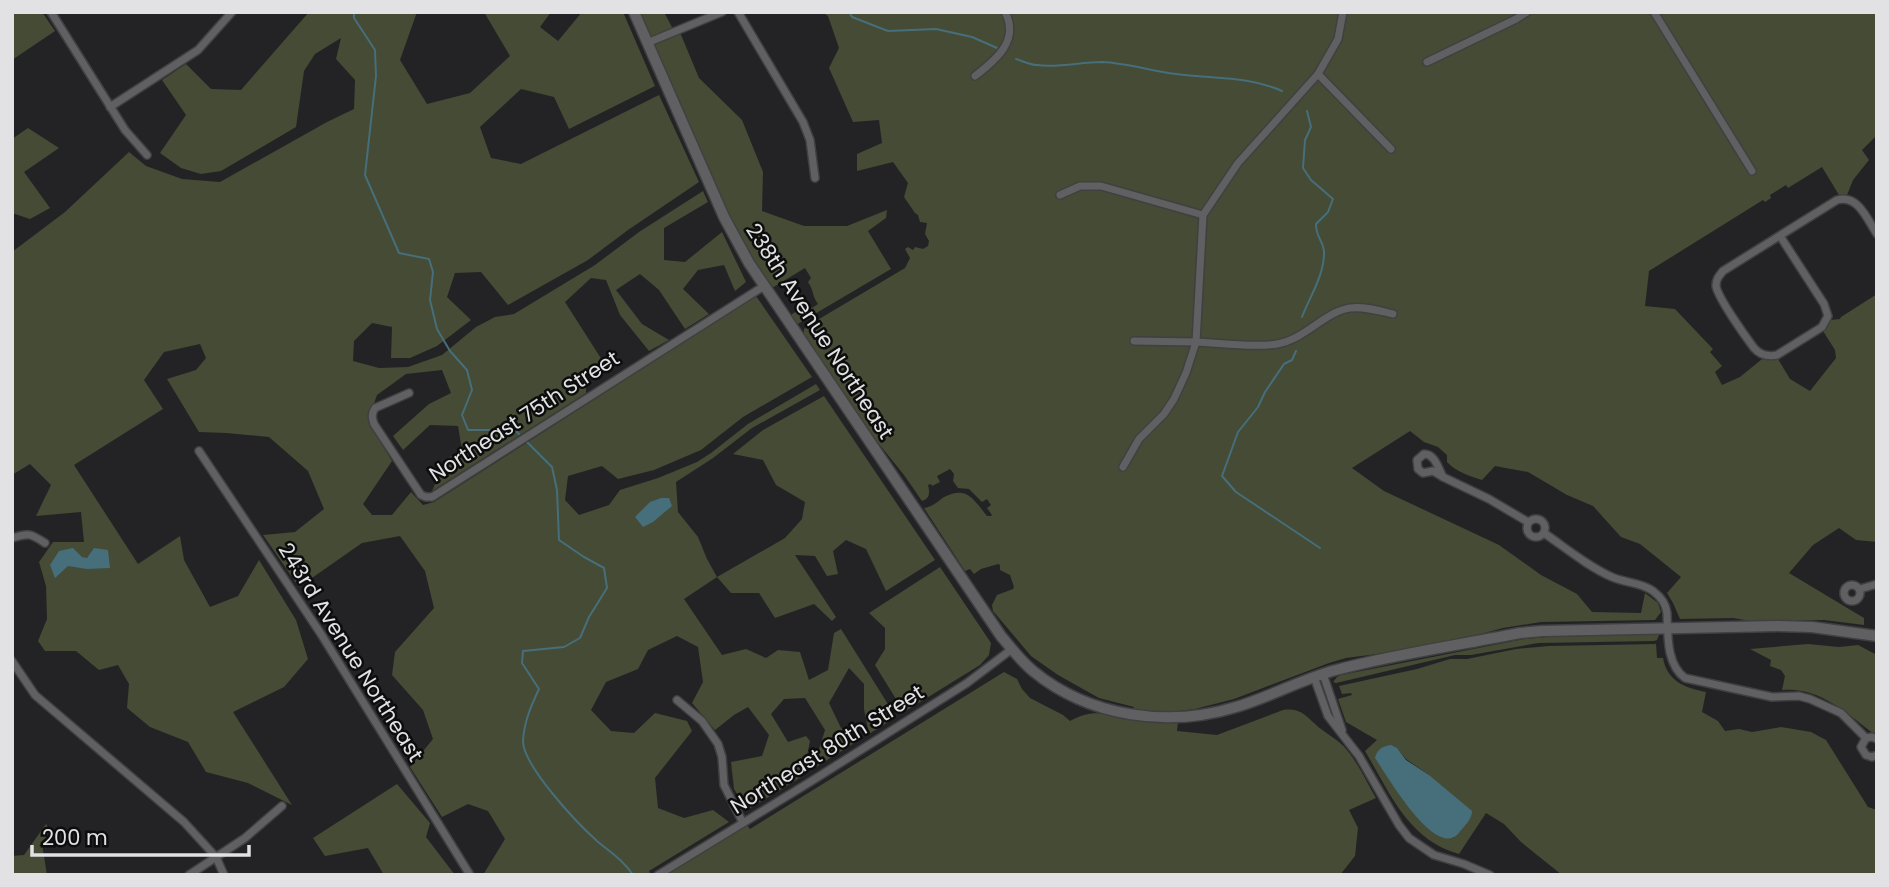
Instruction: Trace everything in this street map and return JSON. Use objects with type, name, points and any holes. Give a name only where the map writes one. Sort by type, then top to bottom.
[{"type":"street","points":[[51,12],[125,130],[148,155]]},
{"type":"street","points":[[110,107],[198,50],[232,12]]},
{"type":"street","name":"238th Avenue Northeast","points":[[634,12],[744,256],[1012,649],[1027,666],[1051,684],[1076,697],[1135,715],[1205,715],[1238,707],[1352,666],[1542,631],[1777,626],[1877,636]]},
{"type":"street","points":[[647,43],[722,12]]},
{"type":"street","points":[[738,12],[803,122],[810,140],[815,178]]},
{"type":"street","points":[[975,76],[996,59],[1009,38],[1010,25],[1005,12]]},
{"type":"street","points":[[1123,467],[1139,439],[1174,400],[1196,342],[1203,215],[1238,163],[1318,74],[1338,39],[1343,12]]},
{"type":"street","points":[[1427,62],[1527,12]]},
{"type":"street","points":[[1654,12],[1752,171]]},
{"type":"street","points":[[1318,74],[1391,149]]},
{"type":"street","points":[[1060,195],[1080,186],[1101,186],[1203,215]]},
{"type":"street","points":[[1780,236],[1824,304],[1828,316],[1822,327],[1777,355],[1765,355],[1758,352],[1750,342],[1720,295],[1716,284],[1723,271],[1837,200],[1849,199],[1857,205],[1877,234]]},
{"type":"street","name":"Northeast 75th Street","points":[[409,393],[375,408],[372,418],[421,495],[432,496],[764,286]]},
{"type":"street","points":[[1134,341],[1279,344],[1298,336],[1340,310],[1352,307],[1367,308],[1393,314]]},
{"type":"street","name":"243rd Avenue Northeast","points":[[199,451],[321,634],[470,875]]},
{"type":"street","points":[[1443,477],[1528,522]]},
{"type":"street","points":[[1528,522],[1535,518],[1541,520],[1544,533]]},
{"type":"street","points":[[1528,522],[1530,535],[1539,537],[1544,533]]},
{"type":"street","points":[[12,538],[27,533],[45,543]]},
{"type":"street","points":[[1544,533],[1607,575],[1653,591],[1666,606],[1671,657],[1675,668],[1685,678],[1772,697],[1799,696],[1810,699],[1841,713],[1866,738]]},
{"type":"street","points":[[1860,589],[1877,584]]},
{"type":"street","name":"Northeast 80th Street","points":[[658,875],[967,683],[1012,649]]},
{"type":"street","points":[[12,661],[36,695],[184,822],[216,857],[224,875]]},
{"type":"street","points":[[1318,676],[1328,716],[1359,756],[1409,838],[1434,855],[1490,875]]},
{"type":"street","points":[[677,700],[702,721],[718,744],[724,785],[743,823]]},
{"type":"street","points":[[1876,756],[1866,755],[1861,750],[1866,738],[1877,739]]},
{"type":"street","points":[[189,875],[245,838],[282,806]]},
{"type":"green space","points":[[12,12],[42,12],[55,31],[12,60]]},
{"type":"green space","points":[[309,12],[417,12],[400,60],[427,104],[470,93],[510,56],[484,12],[551,12],[540,27],[558,41],[582,12],[623,12],[655,86],[569,129],[554,97],[521,89],[480,127],[491,158],[521,164],[659,95],[699,182],[588,260],[508,305],[481,272],[455,273],[447,297],[471,320],[437,346],[410,358],[391,358],[392,327],[372,323],[354,341],[353,361],[379,368],[408,367],[442,355],[476,327],[495,317],[514,314],[595,265],[639,232],[703,191],[708,202],[664,228],[664,260],[685,262],[722,232],[746,282],[735,291],[724,265],[698,270],[683,289],[709,314],[685,329],[659,290],[640,274],[616,290],[642,324],[669,340],[649,351],[620,315],[606,280],[591,278],[565,302],[602,360],[586,375],[586,393],[432,491],[446,459],[462,450],[458,426],[430,425],[403,450],[393,436],[429,404],[451,393],[442,370],[406,374],[377,395],[368,421],[392,461],[363,504],[372,515],[392,515],[411,492],[423,505],[434,502],[756,296],[812,377],[743,417],[701,450],[654,470],[618,479],[602,466],[568,476],[565,500],[579,515],[609,505],[620,490],[697,462],[748,424],[816,384],[820,390],[752,428],[676,482],[678,512],[698,537],[717,577],[684,599],[722,655],[746,649],[766,658],[778,650],[800,652],[809,680],[828,670],[834,633],[841,629],[896,717],[869,734],[864,709],[864,684],[849,668],[829,703],[841,728],[859,740],[813,769],[825,730],[805,698],[784,699],[771,714],[788,742],[806,736],[810,741],[803,776],[747,810],[734,789],[731,762],[762,756],[769,735],[748,707],[715,730],[692,703],[703,682],[698,647],[677,636],[648,650],[638,669],[606,682],[591,710],[611,731],[634,733],[655,713],[687,721],[692,731],[655,778],[658,808],[684,818],[713,810],[729,822],[649,871],[651,875],[483,875],[505,839],[488,811],[468,804],[442,817],[410,767],[433,739],[423,710],[392,675],[395,652],[434,608],[425,571],[400,536],[362,543],[299,587],[263,535],[295,532],[324,509],[308,471],[269,437],[199,432],[167,379],[196,370],[206,358],[200,344],[164,352],[144,380],[163,409],[74,465],[138,564],[180,536],[184,560],[210,607],[238,596],[259,560],[296,620],[308,659],[284,687],[233,712],[292,805],[248,783],[206,772],[188,742],[150,727],[127,708],[129,684],[118,665],[99,670],[76,651],[45,651],[38,641],[47,619],[46,586],[39,562],[53,542],[84,542],[81,512],[36,516],[51,485],[30,464],[12,475],[12,252],[65,212],[129,152],[146,166],[182,179],[220,182],[354,109],[355,80],[336,59],[341,38],[315,54],[304,71],[296,127],[221,171],[201,174],[181,168],[160,153],[186,115],[162,80],[186,64],[211,89],[241,90]]},
{"type":"green space","points":[[634,12],[664,12],[674,31],[679,30],[699,78],[742,120],[763,172],[762,211],[804,226],[847,226],[887,210],[886,218],[868,231],[891,269],[796,325],[792,314],[808,304],[812,308],[818,304],[808,282],[811,278],[805,268],[767,291],[749,263]]},
{"type":"green space","points":[[822,12],[1877,12],[1877,135],[1862,150],[1869,160],[1853,180],[1847,195],[1839,195],[1822,167],[1788,188],[1786,185],[1770,195],[1771,198],[1765,202],[1763,200],[1649,271],[1645,306],[1675,309],[1713,349],[1710,352],[1722,366],[1715,372],[1722,385],[1740,377],[1762,359],[1778,359],[1790,379],[1810,391],[1836,358],[1835,350],[1823,331],[1831,320],[1840,319],[1877,294],[1877,542],[1856,540],[1839,528],[1813,545],[1789,573],[1864,618],[1864,625],[1824,620],[1680,619],[1667,593],[1681,577],[1640,544],[1621,537],[1593,506],[1567,495],[1528,472],[1495,466],[1482,480],[1468,475],[1447,462],[1447,455],[1438,447],[1424,442],[1410,431],[1352,468],[1384,491],[1499,545],[1541,575],[1577,594],[1592,612],[1641,613],[1645,593],[1658,603],[1661,612],[1655,620],[1541,622],[1408,650],[1346,658],[1234,699],[1179,711],[1177,731],[1217,735],[1283,710],[1295,710],[1304,714],[1345,747],[1376,798],[1349,810],[1358,828],[1355,856],[1340,875],[654,875],[743,820],[750,829],[1004,672],[1017,679],[1030,698],[1070,721],[1093,713],[1129,720],[1134,707],[1099,698],[1031,656],[993,611],[992,605],[997,595],[1014,587],[1010,575],[1000,570],[998,564],[974,574],[970,569],[965,571],[924,508],[944,497],[959,493],[969,496],[987,516],[991,516],[987,508],[991,505],[987,499],[982,502],[969,489],[958,488],[950,469],[937,476],[940,482],[928,485],[929,495],[922,501],[825,377],[798,337],[809,325],[905,268],[910,258],[905,249],[923,249],[928,246],[929,241],[925,234],[927,223],[920,222],[904,197],[908,183],[893,162],[857,171],[857,154],[882,143],[879,120],[853,122],[829,68],[839,48],[828,16]]},
{"type":"green space","points":[[28,128],[59,148],[24,172],[50,208],[30,219],[12,213],[12,139]]},
{"type":"green space","points":[[824,396],[935,560],[886,591],[866,549],[846,540],[833,551],[838,574],[827,576],[815,556],[795,555],[836,617],[832,621],[814,604],[775,618],[759,593],[731,593],[717,577],[785,538],[802,519],[805,502],[776,485],[763,460],[733,454],[763,430]]},
{"type":"green space","points":[[940,567],[991,643],[989,655],[980,665],[904,712],[875,665],[885,649],[885,628],[869,613]]},
{"type":"green space","points":[[1659,635],[1654,641],[1538,643],[1471,655],[1455,655],[1333,682],[1341,675],[1524,639]]},
{"type":"green space","points":[[1656,644],[1657,658],[1663,658],[1673,678],[1684,686],[1706,692],[1702,712],[1718,721],[1725,731],[1739,729],[1752,732],[1781,727],[1811,732],[1826,740],[1868,807],[1877,810],[1877,875],[1562,875],[1521,842],[1504,824],[1486,813],[1459,854],[1426,838],[1402,813],[1365,751],[1377,740],[1346,722],[1338,699],[1352,695],[1342,694],[1339,686],[1450,659],[1467,659],[1516,649]],"holes":[[[1397,749],[1429,775],[1454,838],[1442,838]]]},
{"type":"green space","points":[[1808,644],[1839,647],[1858,645],[1877,655],[1877,735],[1819,696],[1782,690],[1785,676],[1781,670],[1770,666],[1771,660],[1750,649]]},
{"type":"green space","points":[[397,784],[430,823],[426,837],[455,875],[384,875],[368,848],[325,856],[313,838]]},
{"type":"green space","points":[[46,824],[54,836],[42,844],[47,875],[12,875],[12,856],[24,855]]},
{"type":"water","points":[[669,498],[672,506],[643,527],[635,517],[650,502]]},
{"type":"water","points":[[73,548],[87,558],[94,548],[108,550],[110,568],[68,566],[55,578],[50,565],[59,551]]},
{"type":"water","points":[[1391,745],[1397,748],[1406,760],[1429,775],[1472,811],[1469,820],[1458,834],[1448,839],[1437,835],[1400,796],[1375,758],[1381,748]]},
{"type":"waterway","points":[[354,12],[354,18],[375,50],[376,76],[365,175],[399,253],[429,259],[433,272],[430,300],[437,329],[450,351],[467,370],[472,390],[462,415],[468,430],[512,427],[519,434]]},
{"type":"waterway","points":[[849,12],[852,17],[888,31],[936,29],[972,37],[997,48]]},
{"type":"waterway","points":[[1016,59],[1045,66],[1111,63],[1176,74],[1243,80],[1282,91]]},
{"type":"waterway","points":[[1302,317],[1324,260],[1316,224],[1328,212],[1333,199],[1311,180],[1303,168],[1305,140],[1311,127],[1307,111]]},
{"type":"waterway","points":[[1296,351],[1292,360],[1284,364],[1258,407],[1238,432],[1222,476],[1236,492],[1320,548]]},
{"type":"waterway","points":[[527,442],[552,467],[557,490],[559,540],[604,568],[607,588],[580,638],[564,647],[523,651],[522,663],[539,689],[525,727],[525,752],[541,779],[577,822],[633,875]]}]
